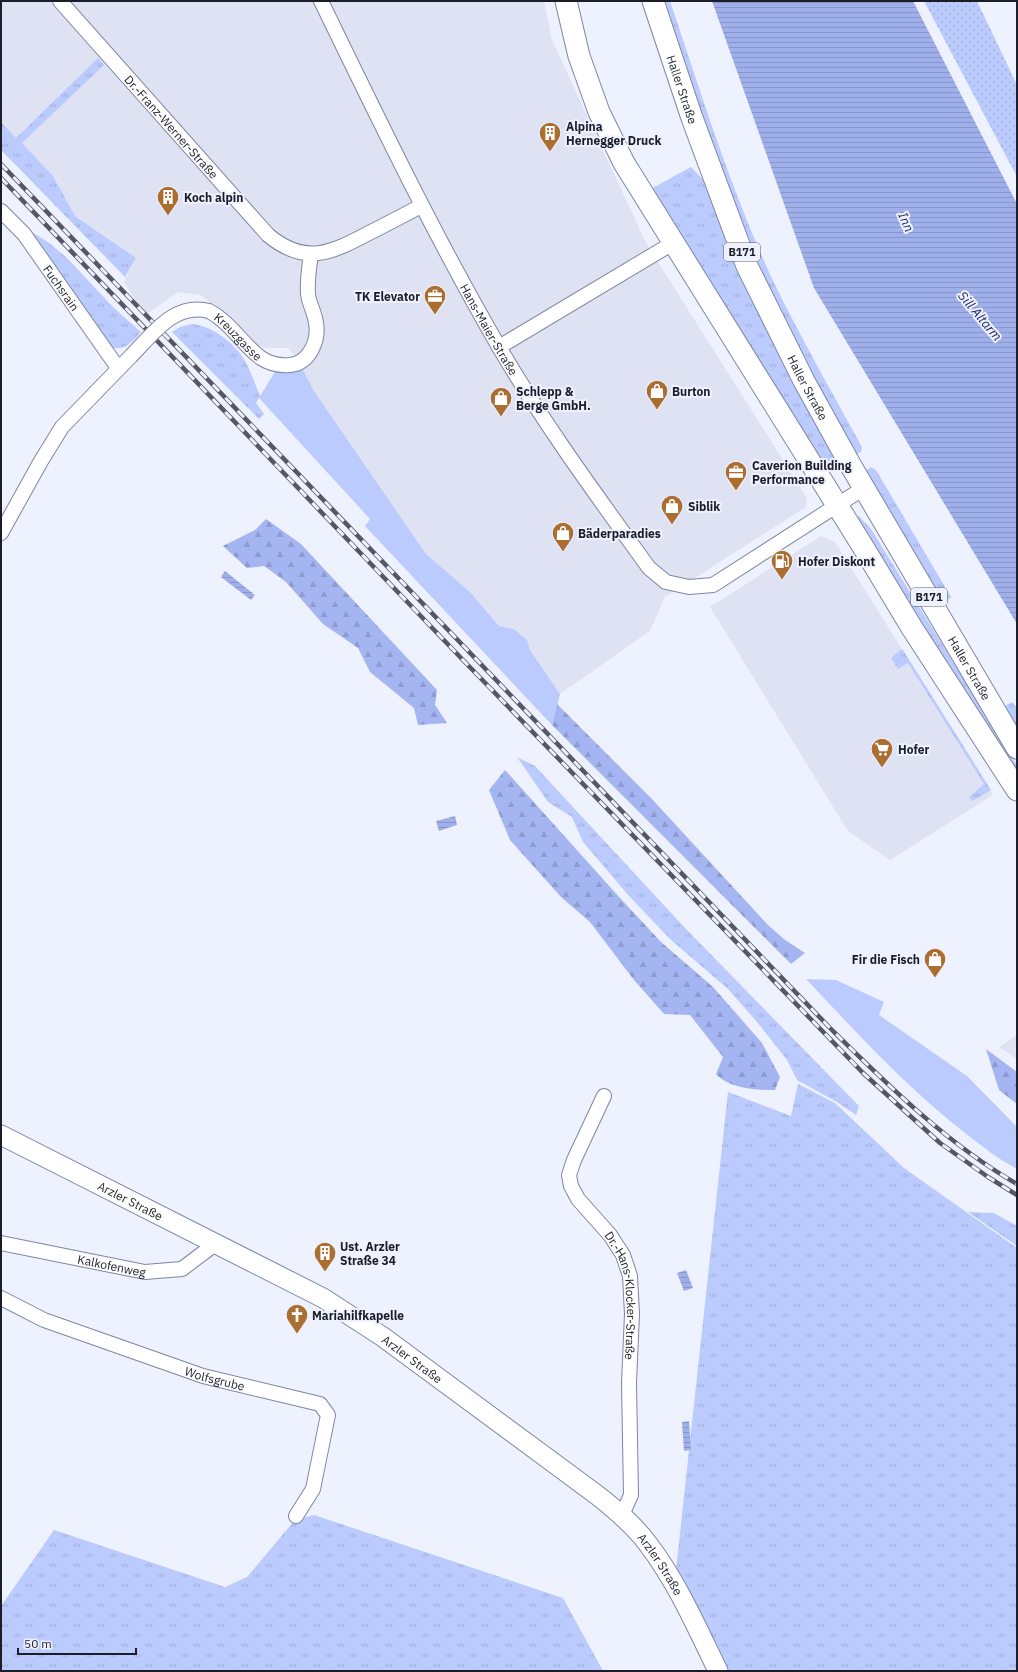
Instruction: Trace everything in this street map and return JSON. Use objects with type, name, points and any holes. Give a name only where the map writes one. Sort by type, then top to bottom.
[{"type":"main road","name":"B171","points":[[566,1],[578,56],[599,112],[624,163],[912,628],[1017,790]]},
{"type":"main road","name":"Haller Straße","points":[[653,1],[692,118],[748,266],[804,381],[864,488],[1017,748]]},
{"type":"main road","name":"Arzler Straße","points":[[1,1135],[323,1298],[383,1337],[597,1495],[622,1515],[648,1544],[680,1594],[718,1671]]},
{"type":"street","name":"Dr.-Franz-Werner-Straße","points":[[60,1],[268,235],[279,244],[289,249],[311,254]]},
{"type":"street","name":"Hans-Maier-Straße","points":[[321,1],[421,206],[499,347],[556,438],[649,568],[666,582],[689,587],[713,585],[864,488]]},
{"type":"street","points":[[311,254],[322,254],[342,247],[421,206]]},
{"type":"street","name":"Fuchsrain","points":[[1,211],[24,234],[118,368]]},
{"type":"street","points":[[499,347],[673,243]]},
{"type":"street","name":"Kreuzgasse","points":[[1,533],[62,426],[118,368],[172,316],[181,311],[191,309],[209,311],[224,321],[261,358],[279,365],[299,362],[310,352],[317,334],[316,322],[308,296],[307,281],[311,254]]},
{"type":"street","name":"Dr.-Hans-Klocker-Straße","points":[[604,1096],[570,1170],[570,1181],[578,1199],[610,1235],[623,1255],[630,1276],[632,1314],[629,1383],[631,1495],[622,1515]]},
{"type":"street","name":"Kalkofenweg","points":[[1,1243],[145,1272],[182,1269],[215,1244]]},
{"type":"street","name":"Wolfsgrube","points":[[1,1298],[44,1320],[203,1376],[320,1404],[328,1415],[313,1489],[296,1516]]},
{"type":"shaded area","points":[[1,1],[544,1],[552,40],[646,243],[805,495],[807,500],[806,507],[665,597],[650,631],[560,694],[530,650],[527,640],[514,629],[499,626],[470,592],[426,554],[314,391],[299,362],[288,348],[265,348],[240,337],[215,307],[201,295],[178,292],[145,315],[124,282],[136,258],[75,216],[53,176],[1,122]]},
{"type":"shaded area","points":[[821,536],[835,542],[993,795],[890,860],[848,831],[710,607]]},
{"type":"shaded area","points":[[1017,1035],[1017,1059],[999,1047]]},
{"type":"green space","points":[[663,1],[670,1],[718,144],[759,251],[796,326],[862,447],[861,452],[855,455],[811,373],[757,261],[733,204],[712,146]]},
{"type":"green space","points":[[924,1],[977,1],[1017,85],[1017,177]]},
{"type":"green space","points":[[98,58],[104,65],[22,143],[53,176],[75,216],[136,258],[125,277],[1,150],[1,122],[16,138]]},
{"type":"green space","points":[[691,167],[706,183],[796,386],[837,465],[827,471],[649,190]]},
{"type":"green space","points":[[25,228],[48,242],[67,258],[114,308],[141,332],[128,345],[120,348],[110,348]]},
{"type":"green space","points":[[192,324],[200,325],[222,336],[241,354],[260,396],[256,403],[264,414],[259,419],[172,332],[180,327]]},
{"type":"green space","points":[[299,362],[314,391],[426,554],[470,592],[499,626],[514,629],[527,640],[530,650],[560,694],[552,725],[365,526],[370,519],[259,398],[279,365]]},
{"type":"green space","points":[[871,467],[876,470],[951,597],[945,603],[942,602],[865,471]]},
{"type":"green space","points":[[859,516],[871,529],[1017,765],[1017,776],[856,517]]},
{"type":"green space","points":[[266,519],[301,544],[437,690],[435,705],[447,723],[418,725],[414,708],[370,672],[358,648],[323,624],[286,582],[264,566],[247,568],[223,546],[255,530]]},
{"type":"green space","points":[[900,650],[903,650],[991,790],[972,801],[969,797],[984,784],[908,663],[898,669],[891,658]]},
{"type":"green space","points":[[1012,702],[1017,708],[1017,729],[1005,706]]},
{"type":"green space","points":[[557,704],[651,798],[768,925],[785,940],[805,953],[791,964],[552,725]]},
{"type":"green space","points":[[517,757],[535,766],[686,929],[859,1106],[856,1115],[837,1102],[797,1080],[787,1060],[757,1022],[728,989],[670,939],[629,896],[583,842],[572,817],[548,802]]},
{"type":"green space","points":[[505,770],[661,942],[713,987],[762,1043],[780,1077],[775,1090],[743,1088],[728,1083],[716,1074],[723,1057],[690,1015],[664,1014],[634,980],[590,922],[561,897],[510,840],[489,790]]},
{"type":"green space","points":[[806,979],[836,980],[884,1002],[879,1015],[967,1076],[1017,1127],[1017,1169],[978,1143],[922,1097],[882,1059]]},
{"type":"green space","points":[[986,1049],[1017,1072],[1017,1104],[999,1090]]},
{"type":"green space","points":[[798,1084],[835,1103],[904,1168],[1017,1248],[1017,1671],[723,1671],[676,1570],[728,1092],[791,1116]]},
{"type":"green space","points":[[968,1212],[994,1213],[1017,1226],[1017,1246]]},
{"type":"green space","points":[[314,1515],[563,1598],[603,1671],[1,1671],[1,1606],[54,1530],[225,1587],[247,1577],[295,1520]]},
{"type":"water","points":[[712,1],[913,1],[1017,204],[1017,624],[814,288]]},
{"type":"water","points":[[225,571],[255,595],[251,600],[221,577]]},
{"type":"water","points":[[455,816],[457,825],[439,831],[436,821]]},
{"type":"water","points":[[686,1270],[693,1288],[684,1291],[677,1273]]},
{"type":"water","points":[[689,1421],[691,1450],[684,1451],[682,1422]]},
{"type":"railway","points":[[1,164],[830,1028],[896,1092],[942,1132],[991,1168],[1017,1184]]},
{"type":"railway","points":[[1,178],[462,659],[863,1073],[940,1143],[988,1177],[1017,1195]]},
{"type":"place","name":"Alpina Hernegger Druck","points":[[550,152]]},
{"type":"place","name":"Koch alpin","points":[[168,216]]},
{"type":"place","name":"TK Elevator","points":[[435,316]]},
{"type":"place","name":"Burton","points":[[657,410]]},
{"type":"place","name":"Schlepp & Berge GmbH.","points":[[501,418]]},
{"type":"place","name":"Caverion Building Performance","points":[[736,492]]},
{"type":"place","name":"Siblik","points":[[672,526]]},
{"type":"place","name":"Bäderparadies","points":[[563,552]]},
{"type":"place","name":"Hofer Diskont","points":[[782,580]]},
{"type":"place","name":"Hofer","points":[[882,768]]},
{"type":"place","name":"Fir die Fisch","points":[[935,978]]},
{"type":"place","name":"Ust. Arzler Straße 34","points":[[325,1272]]},
{"type":"place","name":"Mariahilfkapelle","points":[[297,1334]]},
{"type":"water label","name":"Inn","points":[[906,222]]},
{"type":"water label","name":"Sill Altarm","points":[[980,316]]}]
